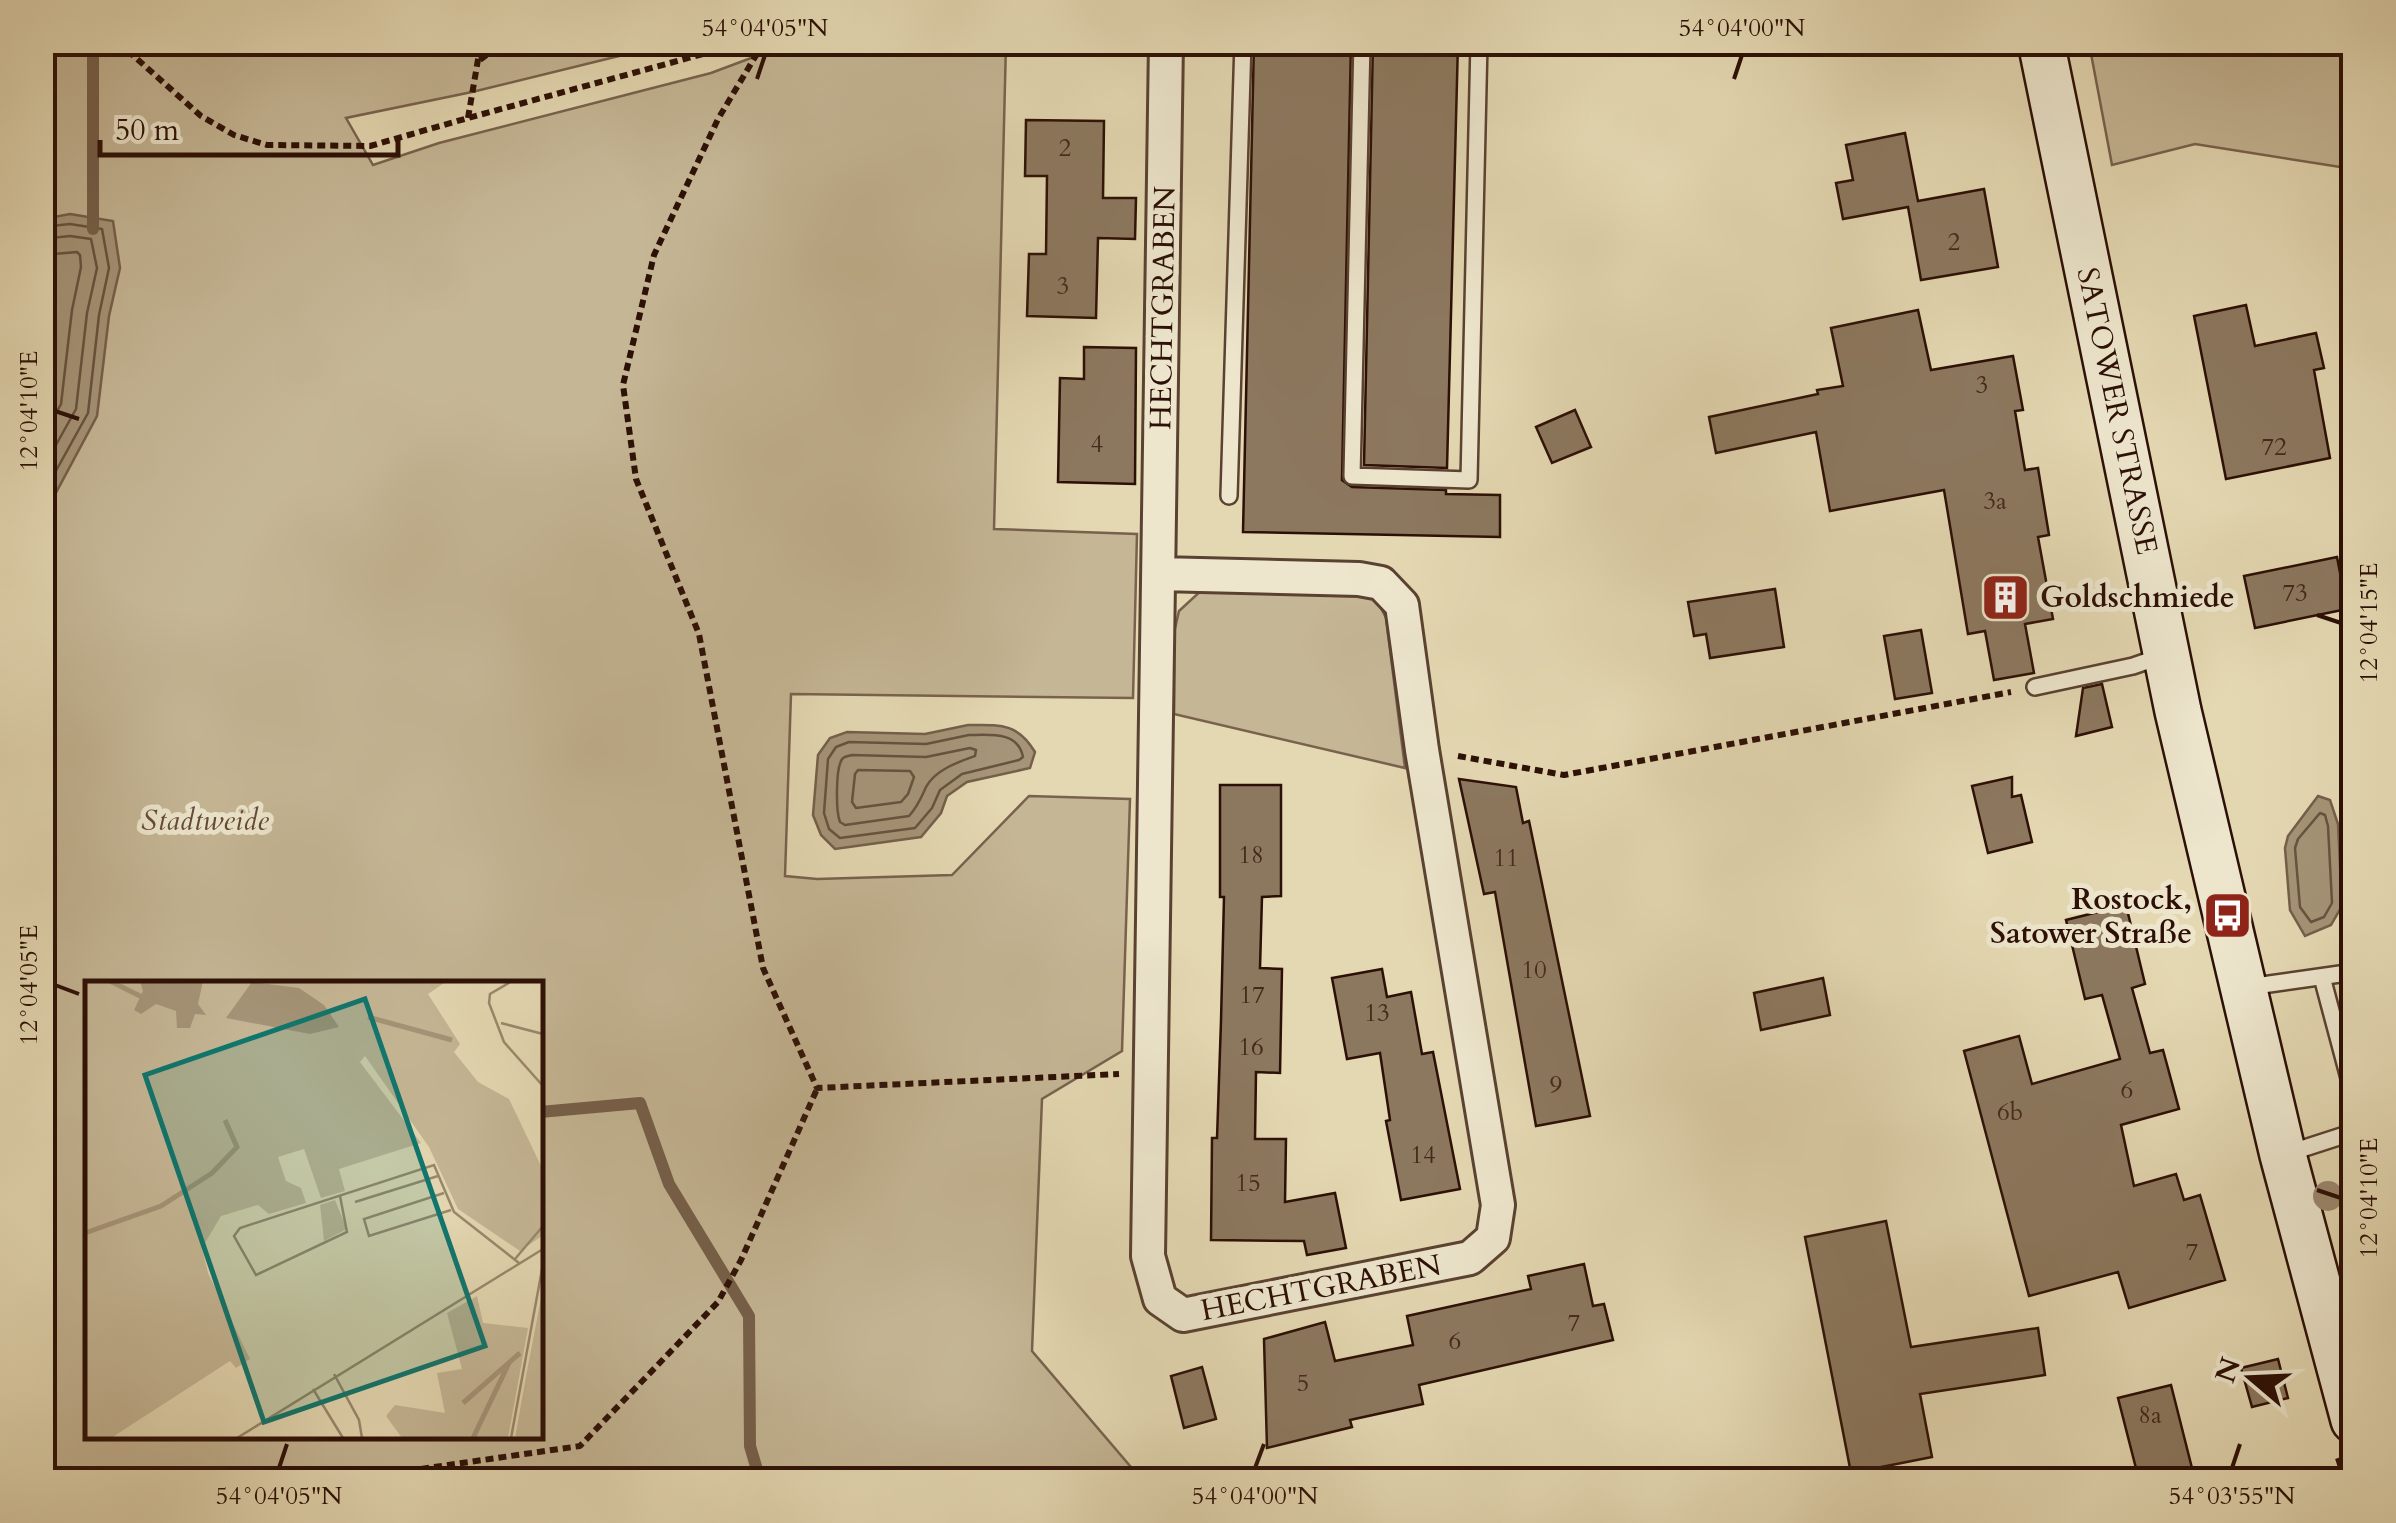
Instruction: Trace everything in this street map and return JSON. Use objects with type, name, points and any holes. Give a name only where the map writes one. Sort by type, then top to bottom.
[{"type":"main road","name":"SATOWER STRASSE","points":[[2041,42],[2178,711],[2284,1155],[2354,1420]]},
{"type":"street","name":"HECHTGRABEN","points":[[1159,574],[1359,579],[1381,583],[1402,605],[1422,750],[1498,1205],[1493,1238],[1470,1258],[1182,1315],[1160,1299],[1148,1256],[1166,42]]},
{"type":"lane","points":[[1229,496],[1243,42]]},
{"type":"lane","points":[[1362,42],[1352,476],[1469,480],[1479,42]]},
{"type":"lane","points":[[2035,688],[2133,666],[2167,654]]},
{"type":"lane","points":[[2244,988],[2354,972]]},
{"type":"lane","points":[[2322,977],[2354,1097]]},
{"type":"lane","points":[[2284,1155],[2354,1132]]},
{"type":"path","points":[[118,42],[201,116],[234,135],[267,145],[370,146],[747,42]]},
{"type":"path","points":[[468,118],[481,42]]},
{"type":"path","points":[[479,60],[503,42]]},
{"type":"path","points":[[344,1480],[580,1446],[718,1302],[741,1260],[817,1088],[763,968],[699,634],[636,479],[623,385],[654,255],[718,119],[764,42]]},
{"type":"path","points":[[1422,750],[1564,774],[2035,688]]},
{"type":"path","points":[[817,1088],[1152,1072]]},
{"type":"green space","name":"Stadtweide","points":[[42,43],[672,43],[346,118],[373,165],[439,143],[711,73],[791,43],[1006,43],[994,529],[1137,534],[1133,698],[791,694],[785,876],[817,879],[952,875],[1029,796],[1130,799],[1122,1051],[1042,1099],[1032,1351],[1142,1480],[43,1480]]},
{"type":"green space","points":[[2089,43],[2353,43],[2353,169],[2195,144],[2112,165]]},
{"type":"green space","points":[[1205,587],[1367,594],[1378,602],[1386,618],[1405,768],[1174,714],[1174,633],[1179,611]]},
{"type":"water","points":[[70,214],[113,221],[120,268],[109,316],[97,416],[43,517],[43,219]]},
{"type":"water","points":[[968,725],[1014,730],[1035,752],[1030,768],[967,782],[947,796],[941,813],[921,837],[835,849],[821,835],[813,815],[818,755],[830,738],[847,732],[925,734]]},
{"type":"water","points":[[2318,796],[2330,800],[2338,824],[2342,906],[2331,925],[2305,936],[2290,910],[2285,848],[2288,836]]},
{"type":"building","points":[[1254,42],[1351,42],[1342,480],[1352,487],[1500,495],[1500,537],[1243,532]]},
{"type":"building","points":[[1373,42],[1458,42],[1447,468],[1364,465]]},
{"type":"building","points":[[1026,120],[1104,121],[1103,198],[1136,198],[1135,239],[1098,238],[1096,318],[1027,316],[1029,254],[1046,254],[1047,176],[1025,176]]},
{"type":"building","points":[[1905,133],[1918,201],[1984,189],[1998,267],[1921,280],[1908,207],[1843,219],[1836,183],[1853,180],[1846,145]]},
{"type":"building","points":[[2246,305],[2255,346],[2316,333],[2324,368],[2314,370],[2330,458],[2226,479],[2194,316]]},
{"type":"building","points":[[1918,310],[1931,370],[2013,356],[2023,410],[2015,411],[2025,470],[2038,468],[2049,535],[2038,537],[2053,619],[2025,624],[2034,673],[1994,680],[1985,631],[1968,634],[1944,490],[1830,511],[1816,432],[1716,453],[1709,417],[1843,386],[1831,328]]},
{"type":"building","points":[[1084,347],[1136,348],[1135,484],[1058,482],[1060,378],[1084,379]]},
{"type":"building","points":[[1575,410],[1591,447],[1552,463],[1536,427]]},
{"type":"building","points":[[2337,557],[2347,609],[2255,628],[2244,576]]},
{"type":"building","points":[[1775,589],[1784,647],[1710,658],[1706,634],[1694,636],[1688,602]]},
{"type":"building","points":[[1921,630],[1932,693],[1895,699],[1884,636]]},
{"type":"building","points":[[2102,684],[2112,727],[2076,736],[2083,688]]},
{"type":"building","points":[[2012,777],[2012,797],[2021,795],[2032,842],[1988,853],[1972,786]]},
{"type":"building","points":[[1459,779],[1516,787],[1523,823],[1529,821],[1590,1116],[1536,1126],[1495,892],[1484,894]]},
{"type":"building","points":[[1220,785],[1281,785],[1281,896],[1262,897],[1260,968],[1282,969],[1280,1073],[1256,1072],[1255,1139],[1286,1139],[1285,1202],[1335,1193],[1346,1248],[1307,1255],[1304,1241],[1211,1240],[1224,897],[1220,897]]},
{"type":"building","points":[[2126,905],[2145,984],[2132,988],[2150,1053],[2163,1050],[2179,1109],[2121,1125],[2134,1186],[2176,1174],[2184,1200],[2200,1195],[2225,1280],[2129,1308],[2118,1272],[2029,1296],[1964,1051],[2019,1036],[2032,1084],[2120,1059],[2102,995],[2085,999],[2066,920]]},
{"type":"building","points":[[1382,969],[1387,997],[1411,992],[1422,1054],[1433,1052],[1460,1189],[1401,1200],[1386,1121],[1390,1120],[1380,1053],[1347,1059],[1332,978]]},
{"type":"building","points":[[1823,978],[1830,1015],[1761,1030],[1754,993]]},
{"type":"building","points":[[1886,1221],[1911,1347],[2038,1328],[2045,1375],[1920,1394],[1932,1457],[1851,1473],[1805,1237]]},
{"type":"building","points":[[1584,1264],[1593,1306],[1604,1304],[1613,1340],[1419,1385],[1423,1404],[1350,1420],[1352,1427],[1267,1448],[1264,1339],[1325,1322],[1335,1361],[1413,1345],[1407,1316],[1531,1289],[1528,1276]]},
{"type":"building","points":[[2278,1359],[2288,1398],[2252,1407],[2241,1368]]},
{"type":"building","points":[[1202,1367],[1216,1419],[1184,1428],[1171,1376]]},
{"type":"building","points":[[2171,1385],[2195,1480],[2139,1480],[2118,1398]]},
{"type":"waterway","points":[[93,47],[93,229]]},
{"type":"waterway","points":[[542,1112],[640,1103],[669,1184],[749,1316],[750,1446],[760,1480]]},
{"type":"place","name":"Goldschmiede","points":[[2005,597]]},
{"type":"place","name":"Rostock, Satower Straße","points":[[2227,916]]}]
